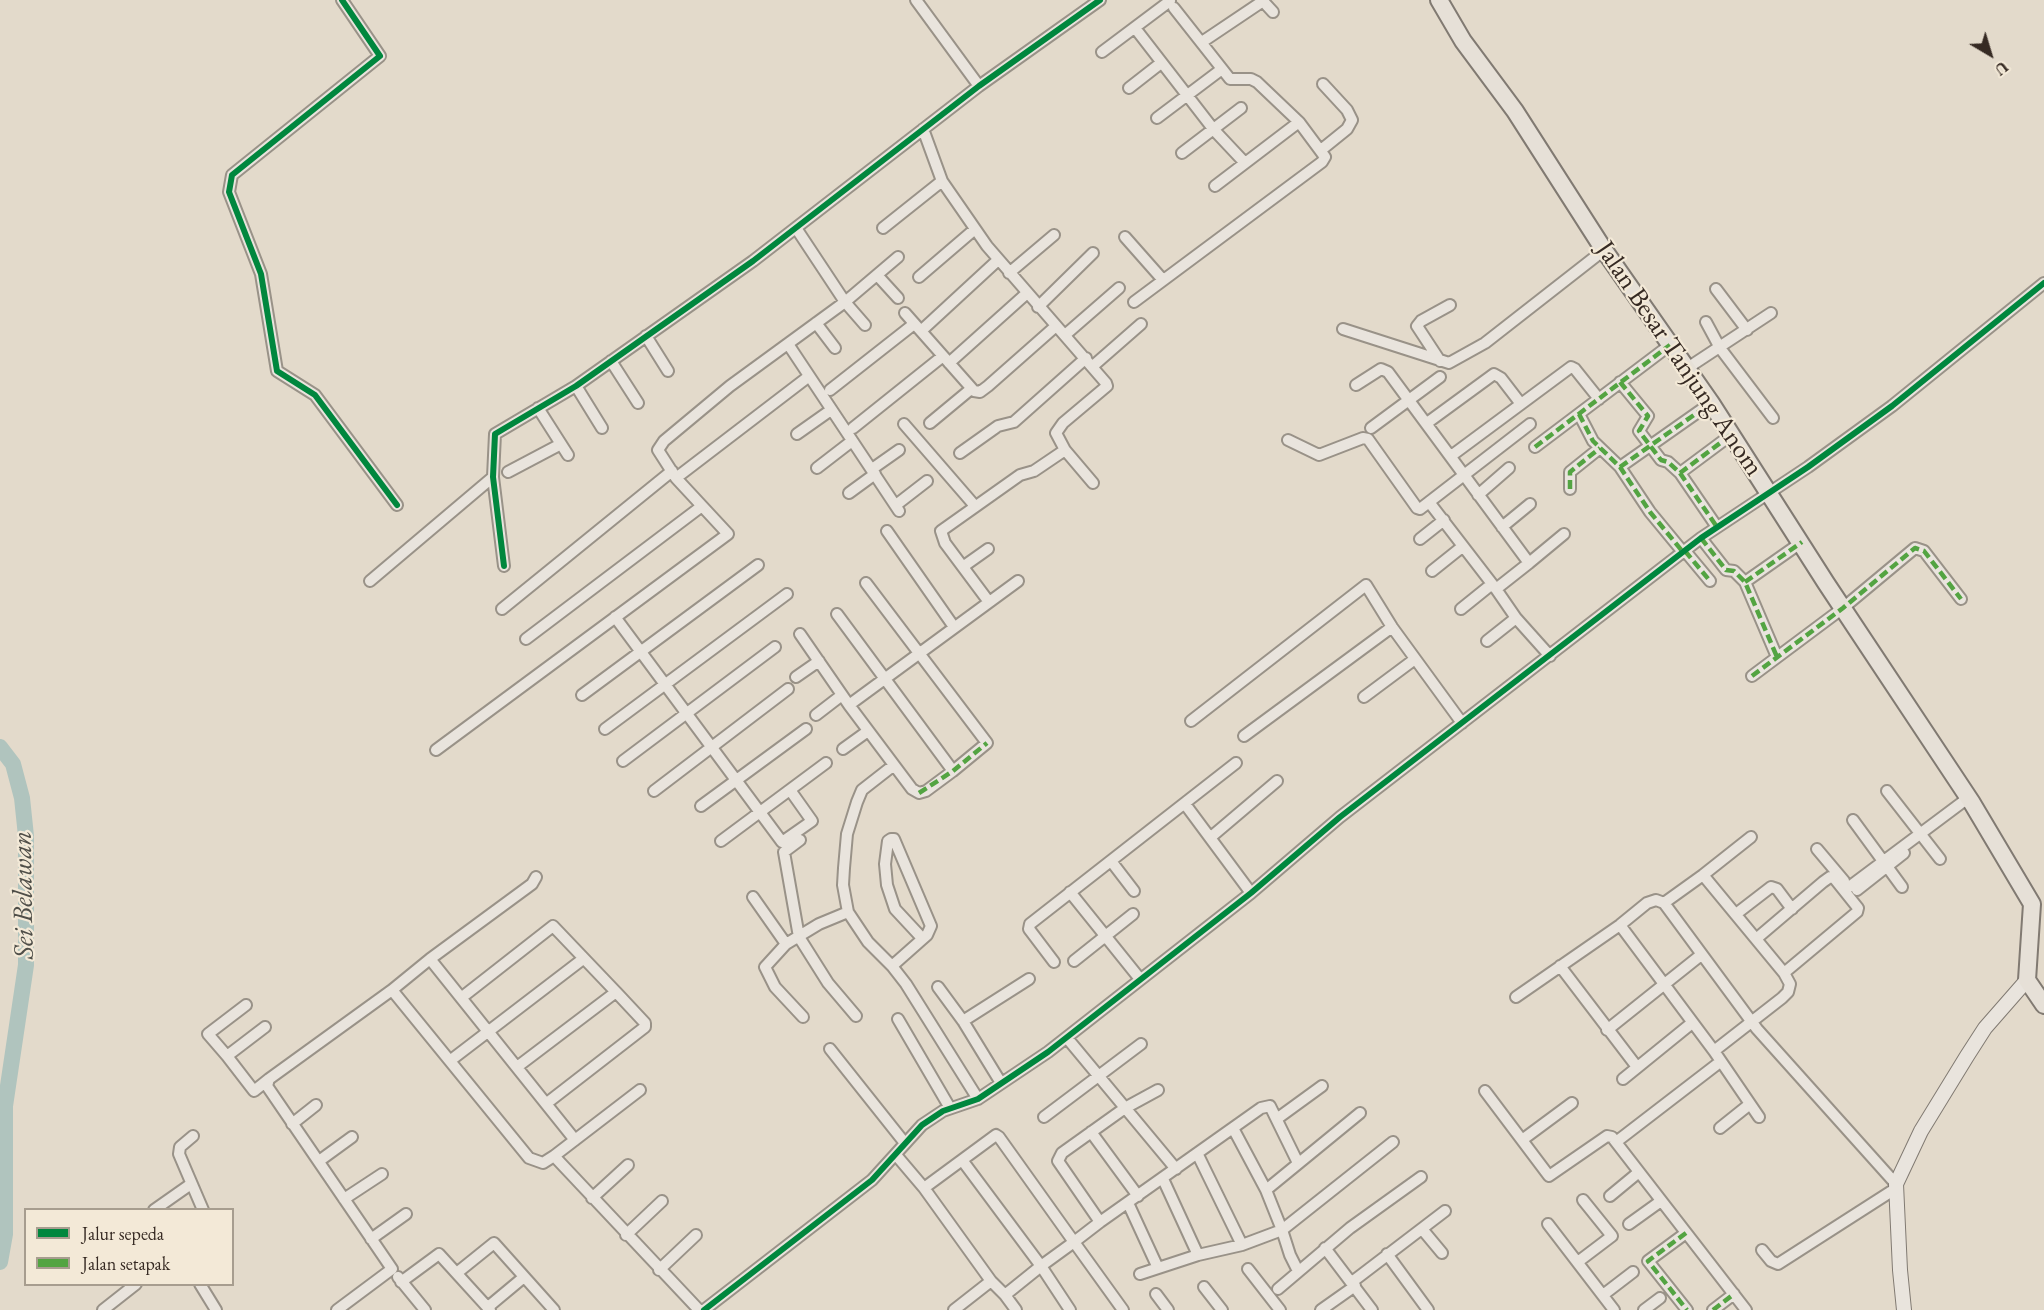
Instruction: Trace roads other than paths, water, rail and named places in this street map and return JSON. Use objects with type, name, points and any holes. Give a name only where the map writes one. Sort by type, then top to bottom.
[{"type":"main road","name":"Jalan Besar Tanjung Anom","points":[[1439,0],[1463,41],[1542,150],[1604,250],[1711,403],[1970,800],[2032,904],[2027,980]]},
{"type":"main road","points":[[2027,980],[2044,1005]]},
{"type":"street","points":[[342,0],[380,56],[232,175],[229,192],[261,274],[277,371],[315,395],[397,505]]},
{"type":"street","points":[[916,0],[979,86]]},
{"type":"street","points":[[504,567],[493,477],[495,434],[576,386],[646,336],[796,228],[979,86],[1100,0]]},
{"type":"street","points":[[1102,52],[1171,3],[1185,0]]},
{"type":"street","points":[[1202,42],[1263,0],[1273,12]]},
{"type":"street","points":[[1134,302],[1322,162],[1325,157],[1299,122],[1257,82],[1251,79],[1232,80],[1171,3]]},
{"type":"street","points":[[1135,28],[1214,130],[1245,163]]},
{"type":"street","points":[[1129,88],[1161,63]]},
{"type":"street","points":[[1158,118],[1222,69]]},
{"type":"street","points":[[1321,150],[1347,129],[1352,120],[1347,110],[1323,84]]},
{"type":"street","points":[[1182,153],[1242,108]]},
{"type":"street","points":[[1215,186],[1299,122]]},
{"type":"street","points":[[923,129],[942,182],[975,229],[1026,294],[1090,362],[1107,386],[1059,428],[1057,438],[1093,483]]},
{"type":"street","points":[[883,228],[942,182]]},
{"type":"street","points":[[796,228],[845,302],[865,325]]},
{"type":"street","points":[[919,277],[975,229]]},
{"type":"street","points":[[1009,273],[1054,235]]},
{"type":"street","points":[[1125,237],[1163,280]]},
{"type":"street","points":[[1343,330],[1440,362],[1454,361],[1485,343],[1604,250]]},
{"type":"street","points":[[1038,307],[1093,253]]},
{"type":"street","points":[[436,750],[728,534],[674,475],[658,450],[664,441],[845,302],[898,257]]},
{"type":"street","points":[[830,390],[917,327],[998,260]]},
{"type":"street","points":[[877,275],[898,298]]},
{"type":"street","points":[[704,1310],[859,1191],[896,1155],[904,1142],[928,1121],[950,1108],[978,1099],[1067,1038],[1140,978],[1251,893],[1340,817],[1701,537],[1769,493],[1892,406],[2044,283]]},
{"type":"street","points":[[1065,335],[1119,288]]},
{"type":"street","points":[[1716,289],[1748,330]]},
{"type":"street","points":[[854,428],[946,359],[1026,294]]},
{"type":"street","points":[[1440,362],[1417,326],[1420,321],[1450,305]]},
{"type":"street","points":[[905,313],[971,389],[980,392],[1056,326]]},
{"type":"street","points":[[1686,369],[1771,313]]},
{"type":"street","points":[[1706,322],[1720,348],[1773,418]]},
{"type":"street","points":[[816,323],[835,348]]},
{"type":"street","points":[[960,453],[998,426],[1014,422],[1141,324]]},
{"type":"street","points":[[646,336],[668,370]]},
{"type":"street","points":[[788,344],[897,508],[927,481]]},
{"type":"street","points":[[1534,447],[1670,345]]},
{"type":"street","points":[[611,361],[638,403]]},
{"type":"street","points":[[1451,456],[1571,367],[1599,399]]},
{"type":"street","points":[[1356,385],[1377,371],[1385,369],[1529,563]]},
{"type":"street","points":[[1427,423],[1494,374],[1501,378],[1521,404]]},
{"type":"street","points":[[502,609],[674,475],[808,377]]},
{"type":"street","points":[[1371,428],[1440,377]]},
{"type":"street","points":[[1620,382],[1648,416],[1638,429],[1650,447],[1661,460],[1668,462],[1680,473],[1717,527]]},
{"type":"street","points":[[576,386],[602,428]]},
{"type":"street","points":[[930,423],[971,389]]},
{"type":"street","points":[[1620,467],[1711,403]]},
{"type":"street","points":[[538,408],[568,455]]},
{"type":"street","points":[[797,434],[831,410]]},
{"type":"street","points":[[1579,414],[1585,429],[1600,448],[1620,467],[1650,512],[1710,581]]},
{"type":"street","points":[[904,424],[975,506]]},
{"type":"street","points":[[1288,440],[1319,454],[1363,438],[1368,439],[1417,508],[1464,476],[1530,424]]},
{"type":"street","points":[[1680,473],[1731,435]]},
{"type":"street","points":[[817,468],[852,441]]},
{"type":"street","points":[[508,472],[561,444]]},
{"type":"street","points":[[1570,489],[1570,472],[1600,448]]},
{"type":"street","points":[[849,493],[899,450]]},
{"type":"street","points":[[989,602],[945,543],[941,531],[975,506],[1065,450]]},
{"type":"street","points":[[1478,495],[1509,468]]},
{"type":"street","points":[[370,581],[493,477]]},
{"type":"street","points":[[1429,502],[1516,618],[1550,656]]},
{"type":"street","points":[[1502,527],[1530,504]]},
{"type":"street","points":[[526,639],[702,506]]},
{"type":"street","points":[[1420,538],[1444,520]]},
{"type":"street","points":[[887,531],[954,627]]},
{"type":"street","points":[[1461,609],[1529,563],[1564,534]]},
{"type":"street","points":[[1701,537],[1726,570],[1734,571],[1745,582],[1777,657]]},
{"type":"street","points":[[1745,582],[1802,542]]},
{"type":"street","points":[[1432,571],[1462,547]]},
{"type":"street","points":[[1752,676],[1843,608],[1915,548],[1923,551],[1961,599]]},
{"type":"street","points":[[964,566],[988,549]]},
{"type":"street","points":[[582,695],[758,565]]},
{"type":"street","points":[[816,715],[884,680],[1018,581]]},
{"type":"street","points":[[800,634],[912,789],[919,793],[953,771],[987,744],[866,583]]},
{"type":"street","points":[[1191,721],[1366,585],[1392,627],[1462,723]]},
{"type":"street","points":[[605,729],[787,594]]},
{"type":"street","points":[[837,614],[953,771]]},
{"type":"street","points":[[615,617],[782,842],[812,821],[790,790]]},
{"type":"street","points":[[1487,641],[1516,618]]},
{"type":"street","points":[[1244,736],[1392,627]]},
{"type":"street","points":[[622,761],[775,647]]},
{"type":"street","points":[[1364,697],[1415,659]]},
{"type":"street","points":[[796,677],[819,661]]},
{"type":"street","points":[[654,790],[788,689]]},
{"type":"street","points":[[701,806],[806,729]]},
{"type":"street","points":[[843,749],[868,731]]},
{"type":"street","points":[[721,841],[826,763]]},
{"type":"street","points":[[1054,962],[1029,929],[1030,924],[1236,763]]},
{"type":"street","points":[[894,765],[862,790],[857,802],[848,834],[844,868],[843,885],[848,912],[868,942],[892,966],[928,1018],[978,1099]]},
{"type":"street","points":[[1211,837],[1277,781]]},
{"type":"street","points":[[1887,791],[1940,859]]},
{"type":"street","points":[[1851,890],[1970,800]]},
{"type":"street","points":[[1185,804],[1251,893]]},
{"type":"street","points":[[1853,820],[1902,886]]},
{"type":"street","points":[[1664,903],[1751,837]]},
{"type":"street","points":[[892,966],[930,932],[931,926],[894,839],[891,839],[888,842],[885,864],[887,885],[895,909],[922,938]]},
{"type":"street","points":[[800,840],[784,852],[799,937],[828,983],[856,1016]]},
{"type":"street","points":[[1817,849],[1863,905]]},
{"type":"street","points":[[1111,861],[1134,891]]},
{"type":"street","points":[[1703,875],[1784,973],[1790,984],[1788,992],[1714,1051]]},
{"type":"street","points":[[246,1005],[208,1034],[254,1091],[532,884],[536,877]]},
{"type":"street","points":[[1756,939],[1830,878],[1834,878],[1858,908],[1852,919],[1784,973]]},
{"type":"street","points":[[1736,914],[1771,887],[1777,889],[1792,909]]},
{"type":"street","points":[[1070,892],[1140,978]]},
{"type":"street","points":[[753,897],[786,945]]},
{"type":"street","points":[[1516,997],[1620,926],[1647,903],[1656,900],[1664,903],[1752,1022],[1896,1186]]},
{"type":"street","points":[[803,1017],[775,987],[765,967],[786,945],[819,924],[848,912]]},
{"type":"street","points":[[1074,961],[1133,914]]},
{"type":"street","points":[[1620,926],[1714,1051],[1759,1117]]},
{"type":"street","points":[[461,998],[551,927],[558,928],[583,959],[645,1023],[645,1027],[547,1103]]},
{"type":"street","points":[[1607,1030],[1701,955]]},
{"type":"street","points":[[430,959],[575,1140]]},
{"type":"street","points":[[451,1060],[583,959]]},
{"type":"street","points":[[1560,966],[1637,1067]]},
{"type":"street","points":[[963,1021],[1029,979]]},
{"type":"street","points":[[1905,1310],[1896,1186],[1921,1131],[1967,1056],[1985,1028],[2027,980]]},
{"type":"street","points":[[938,987],[963,1021],[1001,1083]]},
{"type":"street","points":[[392,990],[529,1158],[543,1163],[640,1090]]},
{"type":"street","points":[[517,1067],[616,992]]},
{"type":"street","points":[[898,1019],[950,1108]]},
{"type":"street","points":[[1623,1079],[1692,1023]]},
{"type":"street","points":[[227,1056],[265,1026]]},
{"type":"street","points":[[1067,1038],[1176,1169]]},
{"type":"street","points":[[1044,1117],[1141,1044]]},
{"type":"street","points":[[830,1048],[904,1142]]},
{"type":"street","points":[[1616,1142],[1720,1062]]},
{"type":"street","points":[[270,1079],[268,1090],[419,1308]]},
{"type":"street","points":[[1278,1118],[1322,1086]]},
{"type":"street","points":[[1100,1222],[1058,1161],[1062,1153],[1091,1132],[1125,1108],[1158,1090]]},
{"type":"street","points":[[1485,1092],[1549,1176],[1607,1136],[1616,1142],[1746,1310]]},
{"type":"street","points":[[1522,1140],[1572,1103]]},
{"type":"street","points":[[1720,1128],[1750,1104]]},
{"type":"street","points":[[292,1124],[316,1105]]},
{"type":"street","points":[[1005,1295],[1100,1222],[1234,1130],[1261,1108],[1270,1106],[1278,1118],[1298,1163]]},
{"type":"street","points":[[1266,1190],[1360,1113]]},
{"type":"street","points":[[1234,1130],[1266,1190],[1290,1255],[1297,1269],[1301,1269]]},
{"type":"street","points":[[1091,1132],[1138,1196]]},
{"type":"street","points":[[193,1136],[179,1150],[203,1208]]},
{"type":"street","points":[[924,1188],[992,1136],[999,1137],[1123,1310]]},
{"type":"street","points":[[319,1161],[352,1137]]},
{"type":"street","points":[[1140,1274],[1198,1255],[1242,1245],[1282,1230],[1393,1142]]},
{"type":"street","points":[[896,1155],[924,1188],[991,1281],[1016,1310]]},
{"type":"street","points":[[1198,1155],[1242,1245]]},
{"type":"street","points":[[554,1156],[699,1310]]},
{"type":"street","points":[[962,1160],[1041,1266],[1070,1310]]},
{"type":"street","points":[[592,1198],[628,1165]]},
{"type":"street","points":[[1610,1196],[1639,1172]]},
{"type":"street","points":[[345,1199],[382,1174]]},
{"type":"street","points":[[1278,1289],[1325,1248],[1421,1177]]},
{"type":"street","points":[[1163,1179],[1198,1255]]},
{"type":"street","points":[[155,1208],[191,1184]]},
{"type":"street","points":[[1762,1250],[1771,1261],[1778,1264],[1896,1186]]},
{"type":"street","points":[[1578,1261],[1612,1236],[1583,1200]]},
{"type":"street","points":[[626,1235],[662,1201]]},
{"type":"street","points":[[1629,1224],[1661,1201]]},
{"type":"street","points":[[1128,1203],[1158,1268]]},
{"type":"street","points":[[1322,1310],[1388,1254],[1445,1211]]},
{"type":"street","points":[[371,1239],[406,1214]]},
{"type":"street","points":[[1548,1224],[1614,1310]]},
{"type":"street","points":[[1422,1229],[1442,1253]]},
{"type":"street","points":[[1686,1233],[1648,1261],[1687,1310]]},
{"type":"street","points":[[659,1270],[696,1235]]},
{"type":"street","points":[[458,1272],[494,1243],[554,1310]]},
{"type":"street","points":[[1325,1248],[1372,1310]]},
{"type":"street","points":[[401,1281],[437,1254],[445,1258],[489,1309],[524,1277]]},
{"type":"street","points":[[1388,1254],[1428,1310]]},
{"type":"street","points":[[337,1310],[392,1269]]},
{"type":"street","points":[[1248,1269],[1280,1310]]},
{"type":"street","points":[[1603,1295],[1633,1272]]},
{"type":"street","points":[[959,1309],[991,1281]]},
{"type":"street","points":[[103,1310],[133,1286]]},
{"type":"street","points":[[201,1286],[216,1310]]},
{"type":"street","points":[[1204,1287],[1222,1310]]},
{"type":"street","points":[[1156,1294],[1168,1310]]},
{"type":"street","points":[[1713,1310],[1734,1294]]},
{"type":"street","points":[[1644,1310],[1660,1298]]},
{"type":"waterway","name":"Sei Belawan","points":[[0,747],[13,764],[22,798],[26,836],[26,965],[5,1106],[5,1234],[0,1262]]}]
